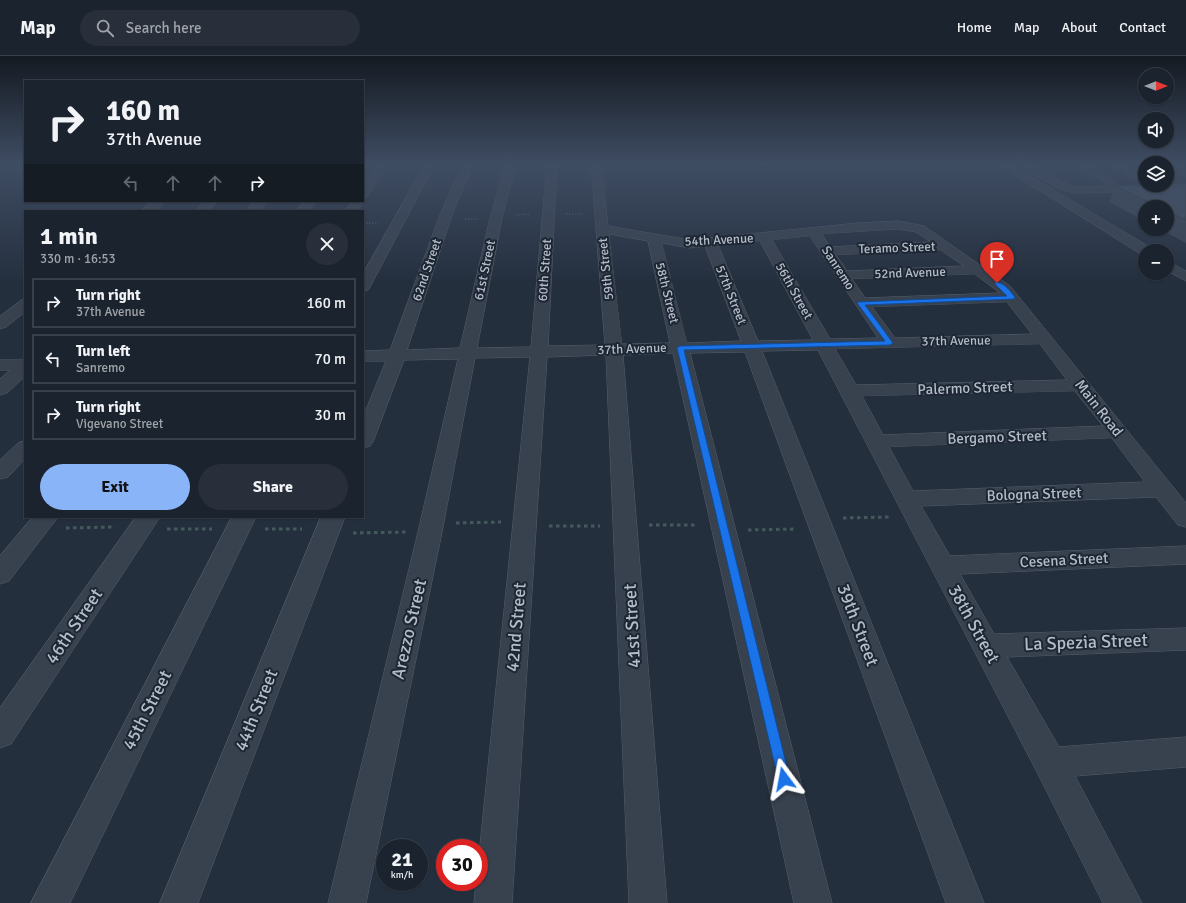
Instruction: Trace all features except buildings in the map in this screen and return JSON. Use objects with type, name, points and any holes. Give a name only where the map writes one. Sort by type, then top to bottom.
[{"type":"street","points":[[147,210],[156,204]]},
{"type":"street","points":[[364,285],[408,204]]},
{"type":"street","name":"62nd Street","points":[[397,355],[451,204]]},
{"type":"street","name":"61st Street","points":[[468,354],[500,204]]},
{"type":"street","name":"60th Street","points":[[539,352],[549,204]]},
{"type":"street","name":"59th Street","points":[[600,204],[614,350]]},
{"type":"street","points":[[1069,204],[1138,246]]},
{"type":"street","name":"54th Avenue","points":[[602,229],[690,244],[858,227],[908,226],[920,229],[942,246]]},
{"type":"street","name":"Sanremo","points":[[814,232],[861,303],[890,343]]},
{"type":"street","name":"56th Street","points":[[764,237],[824,345]]},
{"type":"street","name":"58th Street","points":[[654,239],[813,903]]},
{"type":"street","name":"57th Street","points":[[710,243],[752,347]]},
{"type":"street","name":"Teramo Street","points":[[827,251],[942,246]]},
{"type":"street","name":"Main Road","points":[[942,246],[1005,288],[1186,519]]},
{"type":"street","points":[[1174,269],[1186,277]]},
{"type":"street","name":"52nd Avenue","points":[[843,275],[976,270]]},
{"type":"street","points":[[861,303],[1012,297]]},
{"type":"street","points":[[0,324],[24,305]]},
{"type":"street","name":"37th Avenue","points":[[364,356],[1044,339]]},
{"type":"street","name":"38th Street","points":[[824,345],[850,391],[910,507],[1050,763],[1122,903]]},
{"type":"street","name":"39th Street","points":[[752,347],[965,903]]},
{"type":"street","name":"41st Street","points":[[614,350],[648,903]]},
{"type":"street","name":"42nd Street","points":[[494,903],[539,352]]},
{"type":"street","name":"Arezzo Street","points":[[347,903],[431,528],[468,354]]},
{"type":"street","points":[[364,439],[397,355]]},
{"type":"street","points":[[0,365],[24,366]]},
{"type":"street","points":[[0,389],[24,367]]},
{"type":"street","name":"Palermo Street","points":[[850,391],[1080,385]]},
{"type":"street","name":"Bergamo Street","points":[[876,442],[1117,432]]},
{"type":"street","points":[[0,472],[24,448]]},
{"type":"street","name":"Bologna Street","points":[[910,507],[1162,489]]},
{"type":"street","name":"45th Street","points":[[50,903],[243,518]]},
{"type":"street","name":"46th Street","points":[[0,734],[145,522]]},
{"type":"street","points":[[0,574],[41,523]]},
{"type":"street","name":"44th Street","points":[[179,903],[330,525]]},
{"type":"street","name":"Cesena Street","points":[[942,566],[1186,555]]},
{"type":"street","name":"La Spezia Street","points":[[986,646],[1186,639]]},
{"type":"street","points":[[1050,763],[1186,752]]},
{"type":"path","points":[[445,219],[496,218]]},
{"type":"path","points":[[330,525],[431,528],[525,524],[723,528],[820,523],[910,507]]},
{"type":"path","points":[[41,523],[145,522]]},
{"type":"route","points":[[784,779],[680,348],[890,343],[861,303],[1012,297],[1005,288],[997,283]]}]
